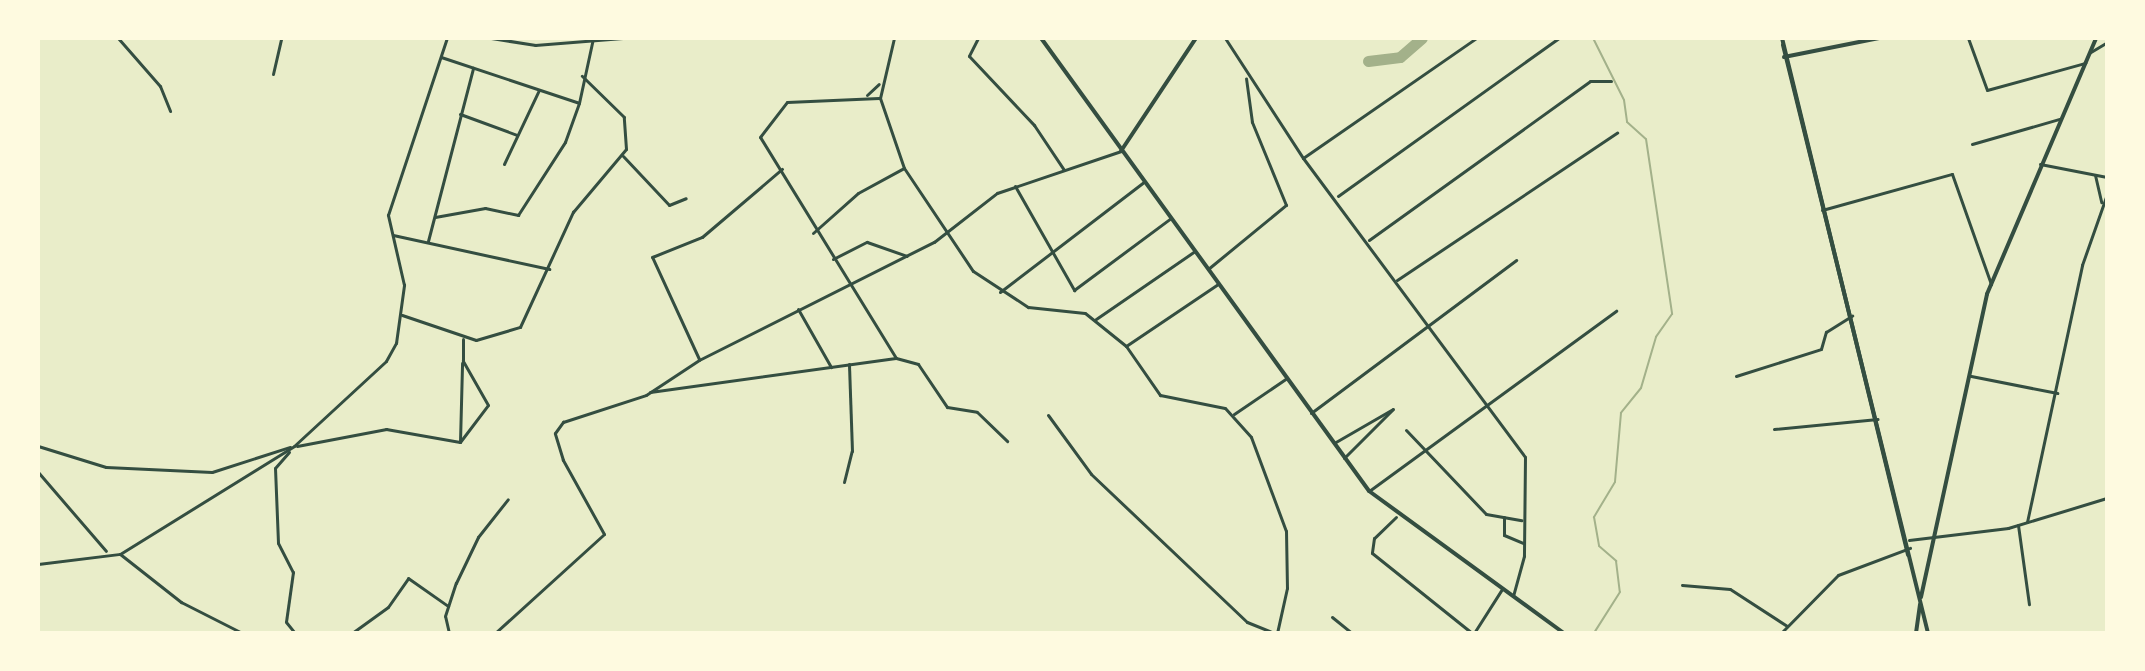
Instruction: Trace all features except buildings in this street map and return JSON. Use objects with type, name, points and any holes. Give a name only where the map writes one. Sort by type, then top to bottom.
[{"type":"street","points":[[118,38],[160,86],[170,111]]},
{"type":"street","points":[[273,74],[281,38]]},
{"type":"street","points":[[295,633],[286,622],[293,572],[278,543],[275,468],[294,446],[386,361],[402,315],[403,262],[388,215],[447,38]]},
{"type":"street","points":[[491,38],[623,38]]},
{"type":"street","points":[[894,38],[879,84],[880,98],[904,168],[973,271],[1000,292],[1028,307],[1096,319],[1126,346],[1167,399],[1216,404],[1233,415],[1274,485],[1286,531],[1287,588],[1275,633],[1247,622],[1134,511],[1091,474],[1048,415]]},
{"type":"street","points":[[978,38],[969,56],[1034,125],[1064,170]]},
{"type":"street","points":[[1041,38],[1343,458],[1396,517],[1503,587],[1564,633]]},
{"type":"street","points":[[650,392],[699,360],[850,281],[911,254],[1015,186],[1121,151],[1196,38]]},
{"type":"street","points":[[1225,38],[1303,158],[1338,196],[1430,325],[1490,402],[1525,457],[1523,543],[1513,596]]},
{"type":"street","points":[[1303,158],[1476,38]]},
{"type":"street","points":[[1338,196],[1559,38]]},
{"type":"street","points":[[1782,38],[1904,550],[1921,597],[1928,633]]},
{"type":"street","points":[[1786,57],[1879,38]]},
{"type":"street","points":[[1968,38],[1987,90],[2085,63]]},
{"type":"street","points":[[1916,633],[1931,539],[1991,284],[2096,38]]},
{"type":"street","points":[[435,217],[485,208],[518,215],[565,142],[579,103],[582,76],[594,40]]},
{"type":"street","points":[[2089,53],[2107,42]]},
{"type":"street","points":[[441,57],[579,103]]},
{"type":"street","points":[[428,241],[473,68]]},
{"type":"street","points":[[1208,269],[1286,205],[1252,122],[1246,74]]},
{"type":"street","points":[[402,315],[463,339],[515,332],[549,269],[573,212],[623,156],[624,117],[582,76]]},
{"type":"street","points":[[1369,240],[1590,81],[1611,81]]},
{"type":"street","points":[[867,95],[879,84]]},
{"type":"street","points":[[504,164],[538,90]]},
{"type":"street","points":[[880,98],[867,95],[782,106],[760,134],[782,169],[813,233],[850,281],[896,358]]},
{"type":"street","points":[[460,114],[517,135]]},
{"type":"street","points":[[1972,144],[2059,119]]},
{"type":"street","points":[[1397,280],[1617,133]]},
{"type":"street","points":[[623,156],[669,205],[686,198]]},
{"type":"street","points":[[2040,164],[2107,177]]},
{"type":"street","points":[[813,233],[858,193],[904,168]]},
{"type":"street","points":[[699,360],[652,257],[702,237],[782,169]]},
{"type":"street","points":[[1824,210],[1952,174],[1991,284]]},
{"type":"street","points":[[2027,522],[2101,202],[2096,175]]},
{"type":"street","points":[[1000,292],[1052,256],[1144,182]]},
{"type":"street","points":[[1015,186],[1052,256],[1076,289],[1171,218]]},
{"type":"street","points":[[2101,202],[2107,194]]},
{"type":"street","points":[[393,235],[549,269]]},
{"type":"street","points":[[833,259],[867,242],[911,254]]},
{"type":"street","points":[[1096,319],[1195,251]]},
{"type":"street","points":[[1311,413],[1516,260]]},
{"type":"street","points":[[1126,346],[1218,284]]},
{"type":"street","points":[[798,309],[831,367]]},
{"type":"street","points":[[1372,489],[1421,450],[1616,311]]},
{"type":"street","points":[[1736,376],[1821,349],[1826,332],[1850,317]]},
{"type":"street","points":[[460,442],[463,339]]},
{"type":"street","points":[[495,633],[604,534],[563,460],[558,426],[650,392],[896,358],[918,364],[947,407],[977,412],[1007,441]]},
{"type":"street","points":[[460,442],[488,405],[463,361]]},
{"type":"street","points":[[844,482],[852,451],[849,363]]},
{"type":"street","points":[[1969,375],[2057,393]]},
{"type":"street","points":[[1233,415],[1287,378]]},
{"type":"street","points":[[1334,443],[1393,409],[1343,458]]},
{"type":"street","points":[[1774,429],[1875,419]]},
{"type":"street","points":[[1875,419],[1909,540],[1908,555]]},
{"type":"street","points":[[38,446],[106,467],[212,472],[294,446],[386,429],[460,442]]},
{"type":"street","points":[[1406,430],[1421,450],[1486,514],[1523,520]]},
{"type":"street","points":[[1350,435],[1357,444]]},
{"type":"street","points":[[120,554],[294,446]]},
{"type":"street","points":[[38,472],[107,551]]},
{"type":"street","points":[[1909,540],[2018,525],[2107,498]]},
{"type":"street","points":[[449,633],[448,606],[478,537],[508,499]]},
{"type":"street","points":[[1396,517],[1374,538],[1372,553],[1473,633],[1503,587]]},
{"type":"street","points":[[1504,517],[1504,535],[1523,543]]},
{"type":"street","points":[[2018,525],[2029,604]]},
{"type":"street","points":[[1781,633],[1838,575],[1910,548]]},
{"type":"street","points":[[38,564],[107,551],[120,554],[181,602],[242,633]]},
{"type":"street","points":[[352,633],[388,607],[408,578],[448,606]]},
{"type":"street","points":[[1682,585],[1730,589],[1787,626]]},
{"type":"street","points":[[1332,617],[1352,633]]},
{"type":"waterway","points":[[1368,61],[1400,57],[1422,38]]},
{"type":"waterway","points":[[1593,38],[1624,100],[1627,122],[1646,139],[1672,314],[1656,337],[1641,388],[1621,413],[1615,482],[1594,517],[1599,546],[1616,561],[1620,592],[1594,633]]}]
